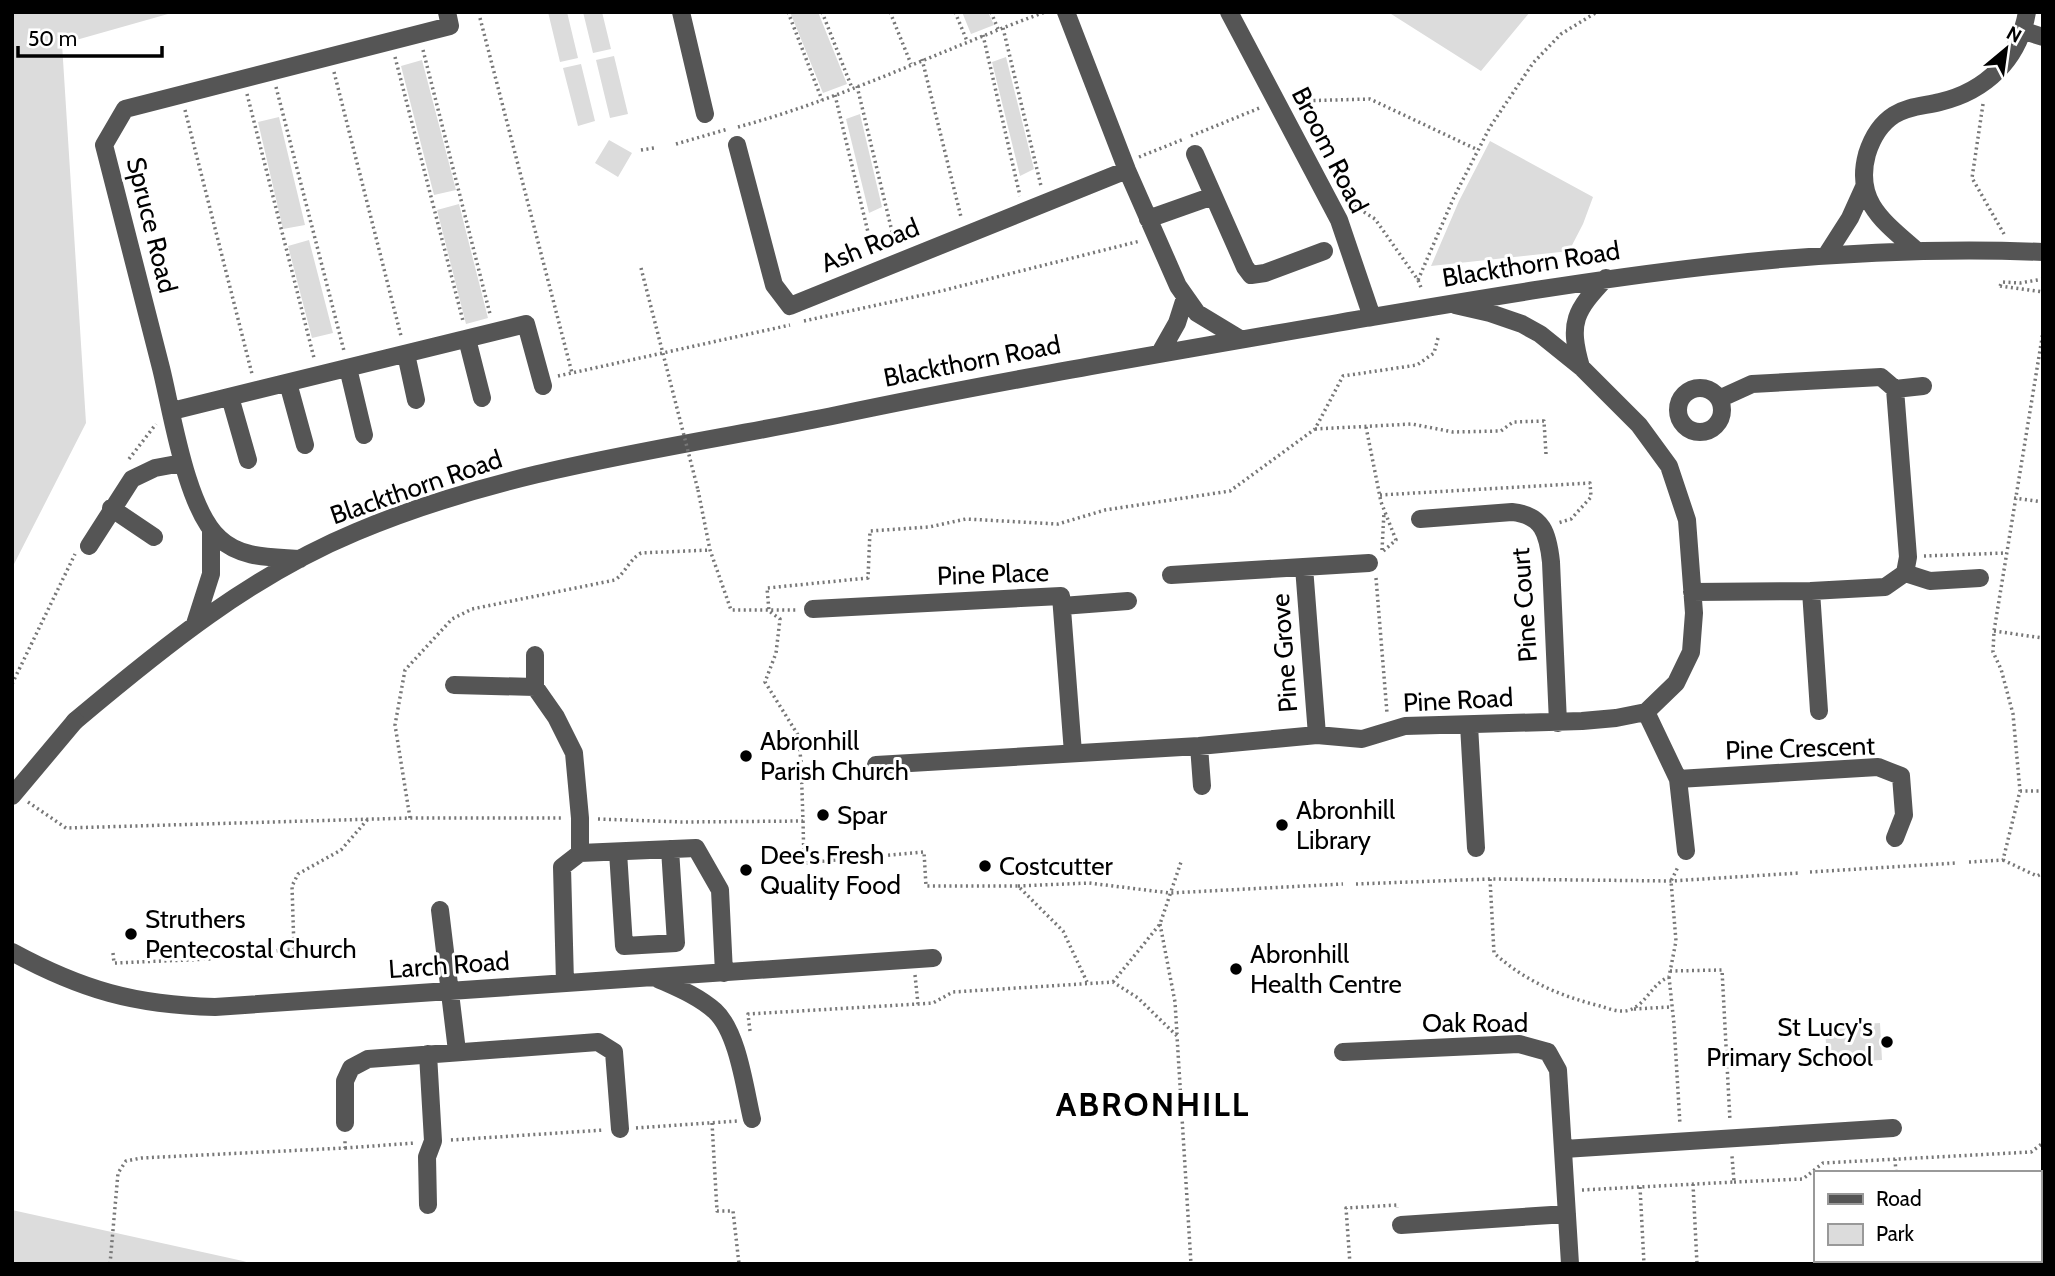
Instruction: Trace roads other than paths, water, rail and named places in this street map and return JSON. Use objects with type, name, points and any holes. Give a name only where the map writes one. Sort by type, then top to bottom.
[{"type":"street","name":"Spruce Road","points":[[195,624],[211,574],[211,530],[182,463],[172,411],[104,145],[125,109],[450,26],[447,12]]},
{"type":"street","points":[[681,12],[705,114]]},
{"type":"street","points":[[1066,12],[1148,219],[1185,298],[1197,313],[1240,339]]},
{"type":"street","name":"Broom Road","points":[[1228,12],[1339,220],[1372,317]]},
{"type":"street","points":[[1827,254],[1850,218],[1864,187],[1864,167],[1872,139],[1880,127],[1906,109],[1962,96],[1986,82],[2002,67],[2015,49],[2024,31],[2027,12]]},
{"type":"street","points":[[2024,31],[2043,37]]},
{"type":"street","name":"Ash Road","points":[[737,145],[774,285],[790,306],[1045,203],[1126,166]]},
{"type":"street","points":[[1195,154],[1251,275],[1265,273],[1324,251]]},
{"type":"street","points":[[1864,187],[1879,216],[1917,251]]},
{"type":"street","points":[[1148,219],[1213,196]]},
{"type":"street","name":"Blackthorn Road","points":[[16,796],[75,721],[166,645],[300,559],[355,532],[443,499],[539,473],[1160,353],[1606,278],[1732,262],[1827,254],[2011,250],[2043,252]]},
{"type":"street","points":[[1581,367],[1575,346],[1574,325],[1588,296],[1606,278]]},
{"type":"street","points":[[1160,353],[1177,323],[1185,298]]},
{"type":"street","points":[[1446,303],[1490,313],[1541,334],[1581,367],[1639,425],[1669,466],[1687,520],[1694,613],[1691,652],[1685,668],[1665,695],[1646,712],[1678,779],[1686,851]]},
{"type":"street","points":[[172,411],[526,324],[542,383]]},
{"type":"street","points":[[467,339],[482,398]]},
{"type":"street","points":[[406,354],[416,400]]},
{"type":"street","points":[[348,368],[364,435]]},
{"type":"street","points":[[1692,592],[1885,587],[1907,565],[1895,389],[1881,377],[1752,384],[1719,399]]},
{"type":"street","points":[[288,383],[304,445]]},
{"type":"street","points":[[1895,389],[1923,386]]},
{"type":"street","points":[[230,397],[248,460]]},
{"type":"street","points":[[89,546],[132,478],[155,468],[182,463]]},
{"type":"street","points":[[111,508],[154,537]]},
{"type":"street","name":"Pine Court","points":[[1420,519],[1512,512],[1525,513],[1541,527],[1548,539],[1551,562],[1558,723]]},
{"type":"street","name":"Spruce Road","points":[[211,530],[240,552],[300,559]]},
{"type":"street","name":"Pine Grove","points":[[1171,575],[1304,567],[1376,558]]},
{"type":"street","points":[[1907,565],[1930,581],[1980,578]]},
{"type":"street","name":"Pine Grove","points":[[1304,567],[1317,735]]},
{"type":"street","points":[[1811,591],[1819,711]]},
{"type":"street","name":"Pine Place","points":[[813,609],[1061,596],[1073,753]]},
{"type":"street","points":[[1062,606],[1128,601]]},
{"type":"street","points":[[534,655],[535,687],[556,717],[574,753],[580,853]]},
{"type":"street","points":[[454,685],[535,687]]},
{"type":"street","name":"Pine Road","points":[[876,765],[1199,746],[1317,735],[1362,739],[1388,730],[1423,724],[1558,723],[1616,718],[1646,712]]},
{"type":"street","points":[[1469,725],[1476,848]]},
{"type":"street","points":[[1199,746],[1202,786]]},
{"type":"street","name":"Pine Crescent","points":[[1678,779],[1878,767],[1901,776],[1904,815],[1895,838]]},
{"type":"street","points":[[565,983],[562,867],[580,853],[696,848],[720,890],[724,973]]},
{"type":"street","points":[[618,852],[624,946],[676,943],[670,849]]},
{"type":"street","points":[[440,910],[457,1051]]},
{"type":"street","name":"Larch Road","points":[[12,952],[80,985],[140,1001],[215,1007],[933,958]]},
{"type":"street","points":[[656,978],[696,997],[718,1013],[732,1040],[752,1119]]},
{"type":"street","points":[[345,1123],[345,1082],[351,1068],[368,1059],[598,1042],[614,1052],[620,1129]]},
{"type":"street","name":"Oak Road","points":[[1343,1052],[1519,1044],[1548,1052],[1558,1070],[1570,1264]]},
{"type":"street","points":[[428,1054],[433,1142],[427,1157],[428,1205]]},
{"type":"street","points":[[1564,1149],[1893,1128]]},
{"type":"street","points":[[1401,1225],[1567,1214]]},
{"type":"place","name":"Abronhill Parish Church","points":[[746,756]]},
{"type":"place","name":"Spar","points":[[823,815]]},
{"type":"place","name":"Abronhill Library","points":[[1282,825]]},
{"type":"place","name":"Costcutter","points":[[985,866]]},
{"type":"place","name":"Dee's Fresh Quality Food","points":[[746,870]]},
{"type":"place","name":"Struthers Pentecostal Church","points":[[131,934]]},
{"type":"place","name":"Abronhill Health Centre","points":[[1236,969]]},
{"type":"place","name":"St Lucy's Primary School","points":[[1887,1042]]},
{"type":"district","name":"ABRONHILL","points":[[1153,1104]]}]
